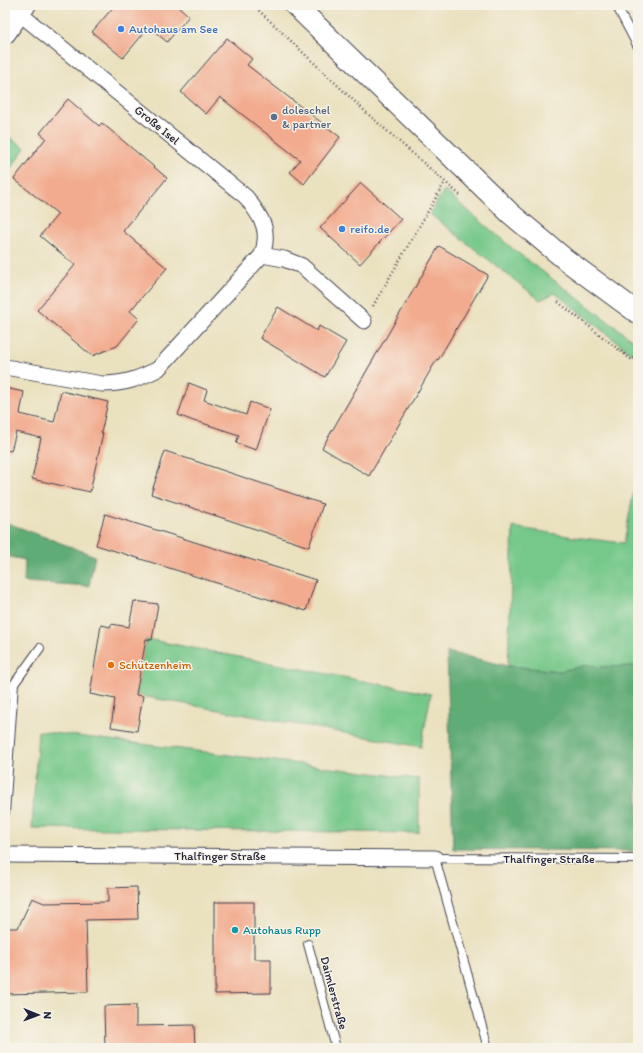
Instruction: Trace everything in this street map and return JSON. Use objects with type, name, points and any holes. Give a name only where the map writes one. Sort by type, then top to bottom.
[{"type":"street","points":[[295,5],[512,214],[566,260],[638,312]]},
{"type":"street","points":[[5,32],[22,9]]},
{"type":"street","name":"Große Isel","points":[[22,9],[246,197],[260,215],[265,230],[265,247],[262,255]]},
{"type":"street","points":[[5,367],[102,384],[116,384],[132,381],[145,376],[158,369],[262,255],[284,259],[302,266],[364,321]]},
{"type":"street","name":"Thalfinger Straße","points":[[5,855],[435,858]]},
{"type":"lane","points":[[616,5],[638,46]]},
{"type":"lane","points":[[5,813],[14,684],[40,648]]},
{"type":"lane","points":[[435,858],[488,1048]]},
{"type":"lane","name":"Thalfinger Straße","points":[[435,858],[638,859]]},
{"type":"lane","name":"Daimlerstraße","points":[[308,944],[336,1048]]},
{"type":"path","points":[[364,321],[445,182]]},
{"type":"path","points":[[558,302],[632,360],[638,356]]},
{"type":"green space","points":[[5,134],[25,148],[7,174],[5,174]]},
{"type":"green space","points":[[444,190],[513,249],[638,344],[638,347],[632,354],[555,293],[540,300],[430,214]]},
{"type":"green space","points":[[638,468],[638,666],[600,667],[588,665],[560,671],[508,666],[513,527],[624,543]]},
{"type":"green space","points":[[5,522],[95,556],[89,586],[24,582],[25,560],[5,556]]},
{"type":"green space","points":[[146,639],[431,694],[421,747],[136,695]]},
{"type":"green space","points":[[447,652],[508,666],[560,671],[588,665],[600,667],[638,666],[638,851],[453,849]]},
{"type":"green space","points":[[38,731],[419,779],[419,833],[32,828]]},
{"type":"building","name":"Autohaus am See","points":[[115,5],[177,5],[189,16],[167,42],[149,27],[123,58],[92,32]]},
{"type":"building","points":[[227,38],[252,59],[247,65],[340,137],[304,184],[290,172],[300,160],[220,97],[206,114],[181,92]]},
{"type":"building","points":[[68,99],[99,126],[102,123],[167,178],[123,231],[167,268],[130,311],[139,319],[117,346],[92,356],[37,310],[75,265],[40,236],[58,214],[14,179],[46,138],[40,133]]},
{"type":"building","points":[[361,183],[401,219],[360,264],[320,228]]},
{"type":"building","points":[[439,246],[488,275],[369,476],[322,448]]},
{"type":"building","points":[[278,307],[317,331],[319,326],[346,342],[325,377],[260,338]]},
{"type":"building","points":[[189,383],[207,390],[204,400],[246,415],[250,402],[270,409],[256,450],[236,443],[239,435],[178,415]]},
{"type":"building","points":[[5,388],[24,392],[20,414],[54,422],[61,391],[108,402],[90,492],[32,479],[41,438],[16,432],[11,451],[5,450]]},
{"type":"building","points":[[165,451],[323,504],[309,547],[151,494]]},
{"type":"building","points":[[105,514],[316,580],[306,611],[96,545]]},
{"type":"building","points":[[134,601],[158,604],[152,640],[146,639],[136,695],[143,696],[137,731],[111,727],[115,699],[90,694],[101,625],[111,627],[111,624],[129,627]]},
{"type":"building","points":[[137,887],[138,919],[86,920],[88,992],[5,994],[5,928],[18,928],[32,898],[44,903],[108,902],[108,888]]},
{"type":"building","name":"Autohaus Rupp","points":[[215,902],[254,902],[254,959],[271,959],[271,993],[215,994]]},
{"type":"building","points":[[136,1005],[136,1026],[194,1025],[195,1048],[105,1048],[104,1006]]},
{"type":"place","name":"Autohaus am See","points":[[121,29]]},
{"type":"place","name":"doleschel & partner","points":[[274,117]]},
{"type":"place","name":"reifo.de","points":[[342,229]]},
{"type":"place","name":"Schützenheim","points":[[111,665]]},
{"type":"place","name":"Autohaus Rupp","points":[[235,930]]}]
